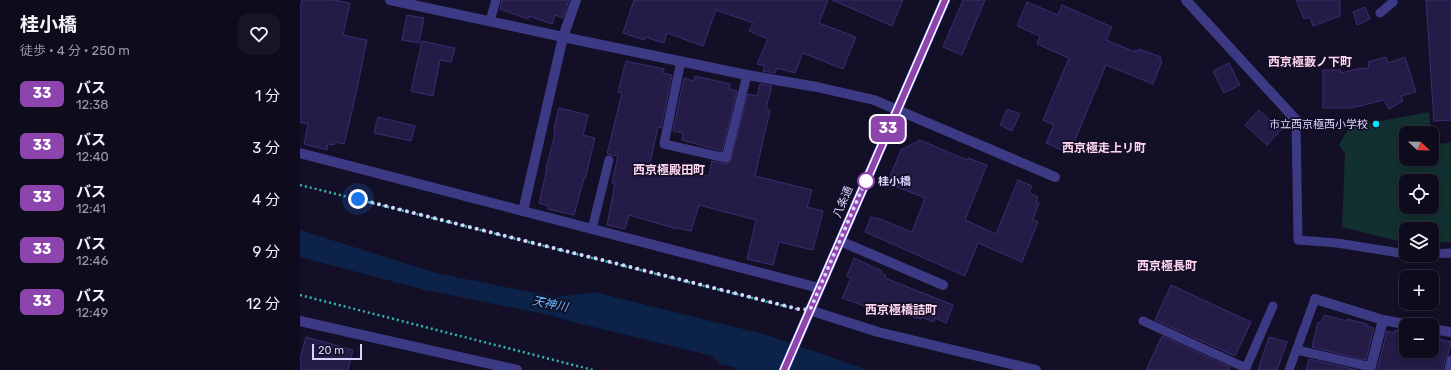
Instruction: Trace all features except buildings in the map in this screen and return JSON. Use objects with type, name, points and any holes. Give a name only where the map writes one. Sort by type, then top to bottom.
[{"type":"main road","name":"八条通","points":[[784,370],[945,0]]},
{"type":"street","points":[[390,0],[490,22],[747,75],[817,87],[874,100],[1055,177]]},
{"type":"street","points":[[524,211],[564,37],[576,0]]},
{"type":"street","points":[[1186,0],[1296,120]]},
{"type":"street","points":[[300,153],[819,288]]},
{"type":"street","points":[[840,241],[943,285]]},
{"type":"street","points":[[1315,299],[1383,320],[1399,323]]},
{"type":"street","points":[[810,310],[878,332],[1036,370]]},
{"type":"street","points":[[1370,369],[1383,320]]},
{"type":"street","points":[[300,321],[517,370]]},
{"type":"street","points":[[1439,330],[1451,332]]},
{"type":"lane","points":[[490,22],[496,0]]},
{"type":"lane","points":[[1380,13],[1393,2],[1392,0]]},
{"type":"lane","points":[[681,61],[664,144],[726,158],[747,75]]},
{"type":"lane","points":[[1296,120],[1298,240],[1338,243],[1399,253]]},
{"type":"lane","points":[[592,229],[609,160]]},
{"type":"lane","points":[[1439,254],[1451,253]]},
{"type":"lane","points":[[1289,370],[1315,299]]},
{"type":"lane","points":[[1144,320],[1246,369],[1273,306]]},
{"type":"lane","points":[[1296,350],[1370,369]]},
{"type":"lane","points":[[1449,370],[1451,360]]},
{"type":"path","points":[[300,185],[798,309],[810,310]]},
{"type":"path","points":[[300,295],[593,370]]},
{"type":"green space","points":[[1429,112],[1430,126],[1399,126],[1399,166],[1439,166],[1439,144],[1451,143],[1451,242],[1439,243],[1439,222],[1399,222],[1399,241],[1342,227],[1345,154],[1339,145],[1349,127]]},
{"type":"water","name":"天神川","points":[[300,230],[436,273],[555,297],[594,292],[767,335],[868,370],[737,370],[734,367],[719,364],[713,356],[549,315],[425,290],[300,257]]},
{"type":"bus line","name":"33","points":[[784,370],[945,0]]},
{"type":"place","name":"市立西京極西小学校","points":[[1376,124]]},
{"type":"place","name":"桂小橋","points":[[866,181]]},
{"type":"district","name":"西京極藪ノ下町","points":[[1310,62]]},
{"type":"district","name":"西京極走上リ町","points":[[1104,148]]},
{"type":"district","name":"西京極殿田町","points":[[669,170]]},
{"type":"district","name":"西京極長町","points":[[1167,266]]},
{"type":"district","name":"西京極橋詰町","points":[[901,310]]},
{"type":"route","points":[[358,199],[798,309],[810,310],[868,175],[866,181]]}]
